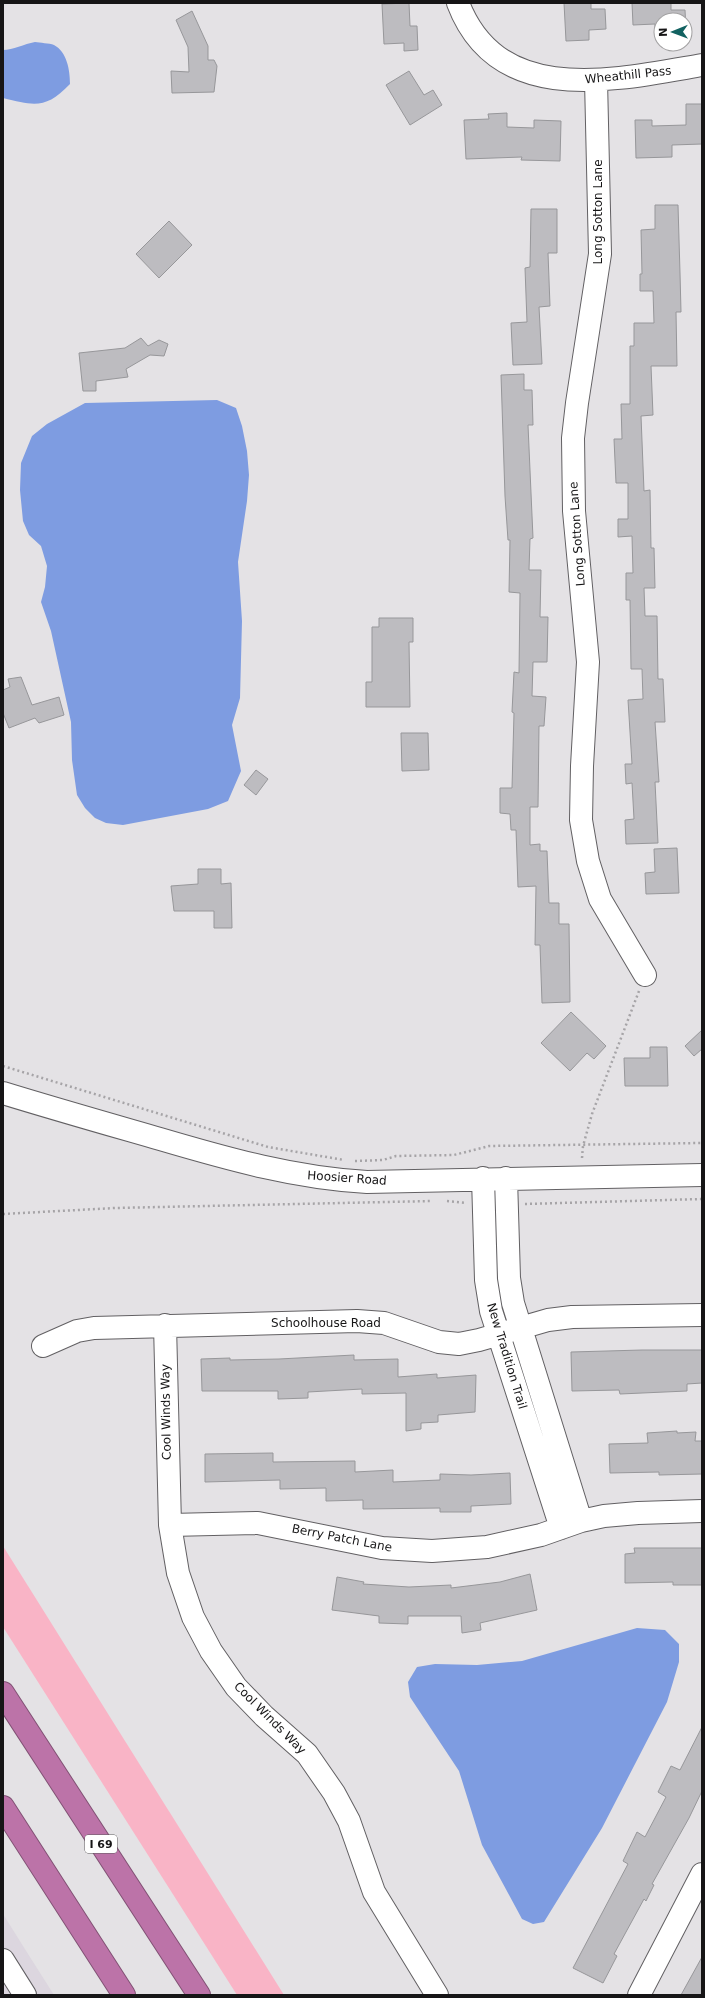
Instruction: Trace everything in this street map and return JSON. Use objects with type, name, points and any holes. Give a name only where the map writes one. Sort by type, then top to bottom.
[{"type":"highway","name":"I 69","points":[[3,1693],[199,1995]]},
{"type":"highway","points":[[3,1807],[124,1995]]},
{"type":"street","name":"Wheathill Pass","points":[[458,3],[469,28],[488,51],[518,70],[530,74],[557,79],[596,80],[635,76],[702,65]]},
{"type":"street","name":"Long Sotton Lane","points":[[596,80],[600,254],[576,403],[573,438],[574,511],[588,662],[582,766],[581,820],[588,861],[600,899],[645,975]]},
{"type":"street","name":"Hoosier Road","points":[[3,1093],[207,1153],[281,1172],[313,1177],[366,1182],[483,1178],[702,1175]]},
{"type":"street","name":"New Tradition Trail","points":[[483,1178],[488,1292],[499,1334],[561,1528]]},
{"type":"street","name":"New Tradition Trail","points":[[506,1178],[509,1278],[513,1303],[581,1521]]},
{"type":"street","name":"Schoolhouse Road","points":[[43,1346],[77,1331],[94,1328],[165,1325],[373,1322],[397,1326],[449,1344],[469,1342],[548,1320],[572,1317],[702,1315]]},
{"type":"street","name":"Cool Winds Way","points":[[165,1325],[170,1525],[178,1573],[185,1596],[201,1634],[236,1687],[264,1716],[307,1754],[330,1787],[348,1821],[374,1892],[437,1995]]},
{"type":"street","name":"Berry Patch Lane","points":[[170,1525],[258,1523],[382,1548],[432,1551],[487,1547],[541,1535],[581,1521],[604,1516],[638,1513],[702,1511]]},
{"type":"street","points":[[639,1995],[702,1874]]},
{"type":"street","points":[[3,1960],[25,1995]]},
{"type":"path","points":[[581,1177],[583,1146],[595,1106],[645,975]]},
{"type":"path","points":[[3,1066],[268,1147],[345,1160]]},
{"type":"path","points":[[352,1161],[383,1160],[396,1156],[454,1155],[489,1146],[583,1146],[702,1143]]},
{"type":"path","points":[[507,1202],[532,1205],[702,1199]]},
{"type":"path","points":[[3,1214],[115,1208],[433,1201]]},
{"type":"path","points":[[441,1201],[484,1203]]},
{"type":"shaded area","points":[[3,1546],[284,1995],[237,1995],[3,1627]]},
{"type":"shaded area","points":[[3,1914],[23,1946],[54,1995],[3,1995]]},
{"type":"water","points":[[35,42],[54,45],[62,52],[67,62],[70,84],[62,92],[47,102],[32,104],[3,98],[3,50]]},
{"type":"water","points":[[217,400],[236,408],[242,426],[247,451],[249,475],[247,501],[238,562],[242,621],[240,698],[232,725],[241,771],[228,801],[208,809],[123,825],[106,823],[95,818],[85,808],[77,795],[72,760],[71,722],[51,631],[41,602],[45,587],[47,566],[41,546],[29,535],[23,521],[20,490],[21,463],[32,436],[47,424],[85,403]]},
{"type":"water","points":[[637,1628],[665,1630],[679,1644],[679,1662],[667,1702],[602,1828],[544,1922],[533,1924],[522,1919],[482,1845],[459,1771],[410,1697],[408,1682],[417,1667],[435,1664],[477,1665],[522,1661]]},
{"type":"building","points":[[409,3],[410,26],[417,26],[418,50],[404,51],[404,43],[384,44],[382,4]]},
{"type":"building","points":[[564,3],[591,3],[591,9],[605,9],[606,29],[589,30],[589,40],[566,41]]},
{"type":"building","points":[[632,3],[671,3],[671,10],[685,10],[685,12],[653,12],[653,24],[633,25]]},
{"type":"building","points":[[192,11],[208,46],[208,60],[214,60],[217,66],[214,92],[172,93],[171,71],[189,72],[188,47],[176,20]]},
{"type":"building","points":[[409,71],[424,95],[433,90],[442,105],[410,125],[386,85]]},
{"type":"building","points":[[686,104],[702,104],[702,144],[672,145],[672,157],[636,158],[635,120],[652,120],[652,126],[686,125]]},
{"type":"building","points":[[507,113],[507,127],[534,128],[534,120],[561,121],[560,161],[521,160],[522,157],[466,159],[464,120],[489,119],[488,114]]},
{"type":"building","points":[[655,205],[678,205],[681,312],[676,312],[677,366],[651,366],[653,415],[641,416],[644,491],[650,490],[651,548],[654,548],[655,588],[644,588],[645,616],[657,616],[658,679],[663,679],[665,722],[655,722],[659,782],[655,782],[658,843],[626,844],[625,820],[634,819],[632,783],[626,784],[625,764],[632,764],[628,700],[643,699],[642,669],[631,669],[630,600],[626,600],[626,573],[633,573],[632,536],[618,537],[618,519],[628,519],[628,483],[616,483],[614,439],[622,439],[621,404],[630,404],[630,346],[634,346],[634,323],[654,323],[653,291],[640,291],[640,274],[642,274],[641,230],[655,229]]},
{"type":"building","points":[[531,209],[557,209],[557,253],[548,253],[550,306],[539,307],[542,364],[513,365],[511,323],[527,322],[525,268],[530,267]]},
{"type":"building","points":[[169,221],[192,245],[159,278],[136,254]]},
{"type":"building","points":[[141,338],[148,346],[159,340],[168,344],[164,356],[150,355],[126,369],[128,377],[96,381],[96,391],[83,391],[79,353],[125,348]]},
{"type":"building","points":[[524,374],[524,390],[532,390],[533,425],[528,425],[533,538],[530,539],[529,570],[541,570],[540,617],[548,617],[547,662],[533,662],[532,696],[546,697],[544,726],[539,726],[538,807],[530,807],[530,845],[540,844],[540,851],[547,851],[549,903],[559,903],[559,924],[569,924],[570,1002],[542,1003],[540,945],[535,945],[536,886],[518,887],[516,830],[511,830],[510,814],[500,813],[500,788],[512,788],[514,713],[512,712],[514,672],[519,673],[520,593],[509,592],[510,540],[508,540],[505,496],[501,375]]},
{"type":"building","points":[[379,618],[413,618],[413,642],[409,642],[410,707],[366,707],[366,682],[372,682],[372,627],[379,627]]},
{"type":"building","points":[[21,677],[32,705],[59,697],[64,715],[39,723],[35,718],[9,728],[3,713],[3,690],[10,687],[8,679]]},
{"type":"building","points":[[401,733],[428,733],[429,770],[402,771]]},
{"type":"building","points":[[256,770],[268,779],[256,795],[244,785]]},
{"type":"building","points":[[677,848],[679,893],[646,894],[645,873],[655,872],[654,849]]},
{"type":"building","points":[[198,869],[221,869],[221,884],[231,883],[232,928],[214,928],[214,911],[174,911],[171,886],[198,884]]},
{"type":"building","points":[[571,1012],[606,1046],[594,1059],[587,1053],[570,1071],[541,1043]]},
{"type":"building","points":[[702,1030],[702,1049],[694,1056],[685,1046]]},
{"type":"building","points":[[650,1047],[667,1047],[668,1086],[625,1086],[624,1058],[650,1058]]},
{"type":"building","points":[[702,1350],[702,1383],[687,1384],[687,1391],[620,1394],[619,1390],[572,1391],[571,1352]]},
{"type":"building","points":[[354,1355],[354,1360],[398,1359],[398,1377],[437,1374],[437,1378],[476,1375],[475,1412],[438,1415],[438,1422],[421,1423],[421,1429],[406,1431],[406,1393],[362,1394],[362,1389],[308,1392],[308,1398],[278,1399],[278,1391],[202,1391],[201,1359],[279,1359]]},
{"type":"building","points":[[677,1431],[677,1433],[696,1432],[695,1441],[702,1441],[702,1474],[659,1475],[659,1472],[610,1473],[609,1444],[648,1443],[647,1433]]},
{"type":"building","points":[[273,1453],[273,1462],[355,1461],[355,1472],[393,1470],[393,1482],[440,1480],[440,1474],[471,1475],[510,1473],[511,1504],[471,1506],[471,1512],[440,1512],[440,1508],[363,1509],[363,1500],[326,1501],[326,1488],[280,1489],[280,1480],[205,1482],[205,1454]]},
{"type":"building","points":[[634,1548],[702,1548],[702,1585],[673,1585],[673,1582],[625,1583],[625,1554],[635,1553]]},
{"type":"building","points":[[530,1574],[537,1610],[480,1623],[481,1630],[462,1633],[461,1616],[408,1616],[408,1624],[379,1623],[379,1616],[332,1610],[337,1577],[364,1582],[363,1584],[409,1587],[451,1585],[451,1588],[500,1582]]},
{"type":"building","points":[[702,1727],[702,1791],[689,1818],[652,1884],[654,1885],[646,1901],[644,1899],[614,1954],[617,1956],[603,1983],[573,1968],[628,1864],[623,1861],[637,1832],[645,1837],[666,1797],[658,1792],[671,1766],[680,1770]]},
{"type":"building","points":[[702,1957],[702,1995],[681,1995]]}]
